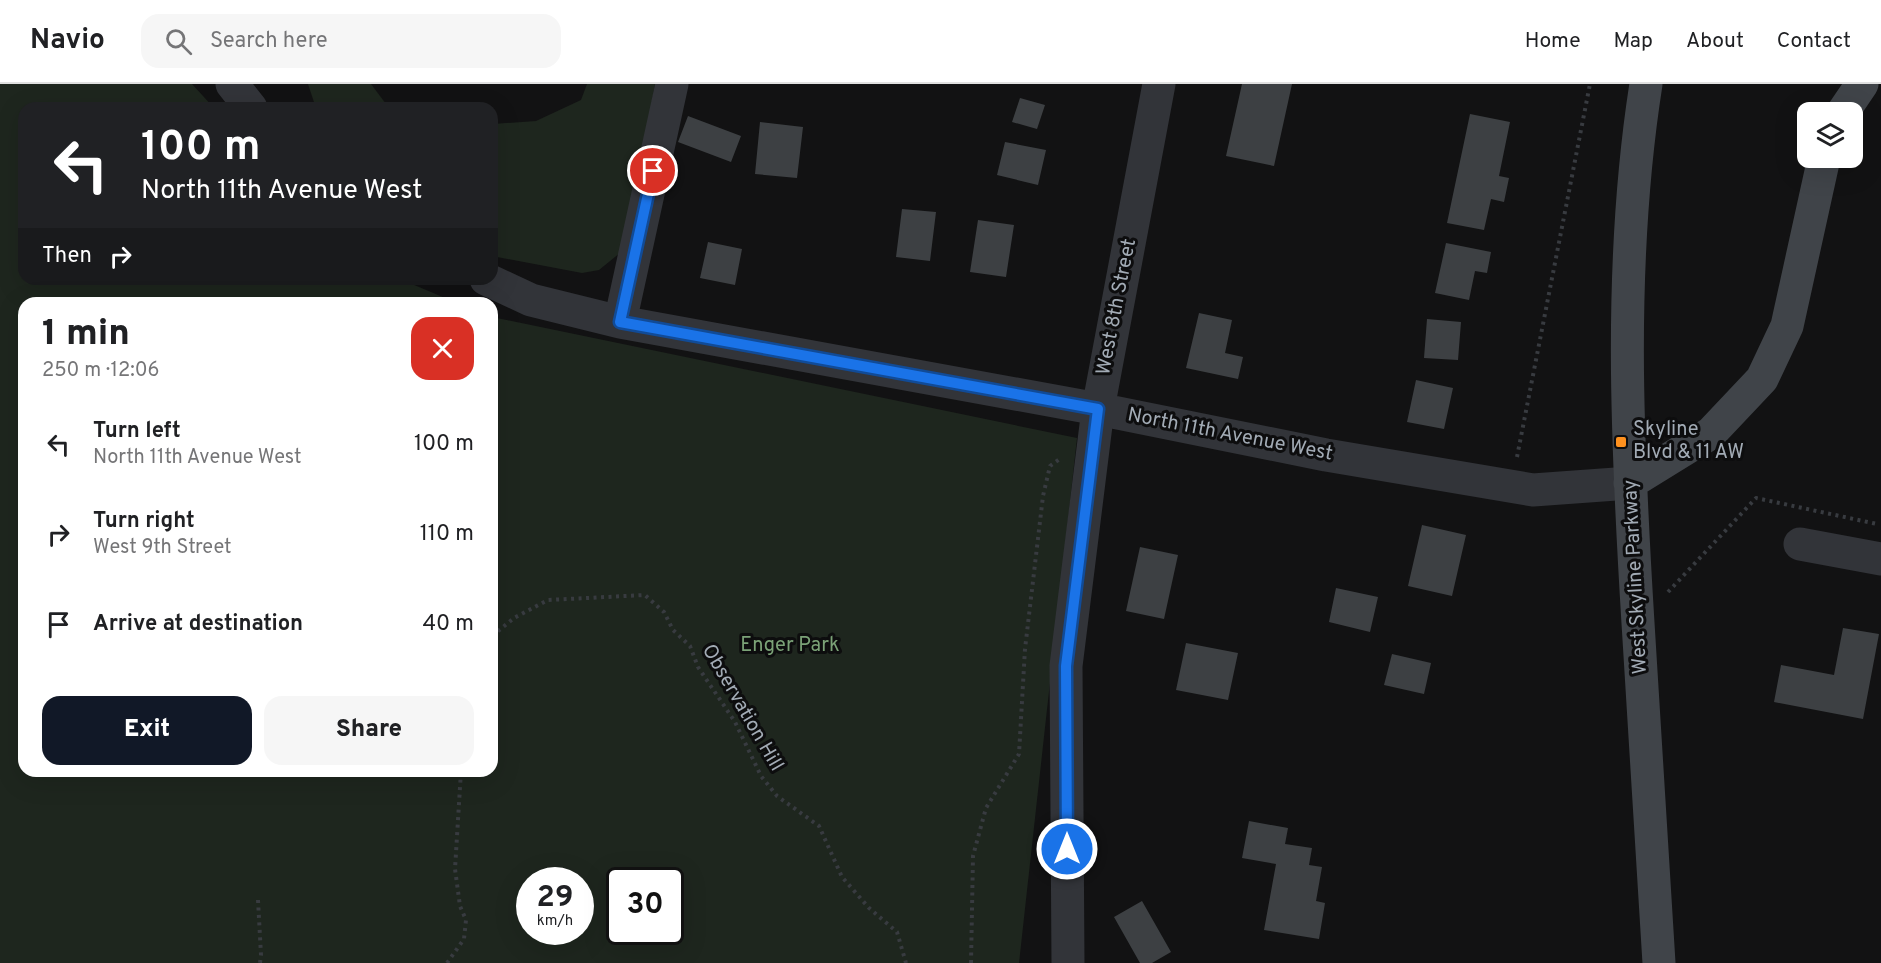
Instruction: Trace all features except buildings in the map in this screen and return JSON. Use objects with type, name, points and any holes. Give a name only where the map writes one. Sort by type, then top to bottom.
[{"type":"street","points":[[232,84],[246,102]]},
{"type":"street","points":[[620,322],[672,84]]},
{"type":"street","name":"West 8th Street","points":[[1068,963],[1066,666],[1096,422],[1159,84]]},
{"type":"street","name":"West Skyline Parkway","points":[[1646,84],[1632,206],[1629,282],[1630,483],[1659,963]]},
{"type":"street","points":[[1850,102],[1862,84]]},
{"type":"street","points":[[1630,483],[1712,433],[1762,379],[1787,326],[1822,168]]},
{"type":"street","name":"North 11th Avenue West","points":[[498,285],[531,300],[620,322],[1096,422],[1326,455],[1533,490],[1630,483]]},
{"type":"street","points":[[1800,544],[1881,559]]},
{"type":"path","points":[[1512,487],[1590,84]]},
{"type":"path","points":[[971,963],[973,856],[986,808],[1018,754],[1025,649],[1043,496],[1050,465],[1096,422]]},
{"type":"path","points":[[1637,609],[1656,606],[1756,498],[1881,525]]},
{"type":"path","name":"Observation Hill","points":[[498,631],[514,618],[548,600],[645,595],[664,612],[673,630],[690,646],[698,667],[735,722],[761,776],[777,796],[819,826],[842,877],[869,908],[897,932],[906,963]]},
{"type":"path","points":[[447,963],[464,939],[466,920],[460,906],[455,870],[460,777]]},
{"type":"path","points":[[258,900],[260,963]]},
{"type":"green space","name":"Enger Park","points":[[0,84],[192,84],[208,102],[18,102],[18,285],[414,285],[443,297],[18,297],[18,777],[498,777],[498,318],[1077,438],[1019,963],[0,963]]},
{"type":"green space","points":[[308,84],[371,84],[384,102],[314,102]]},
{"type":"green space","points":[[587,84],[655,84],[626,248],[599,270],[582,273],[498,257],[498,124],[536,121],[581,100]]},
{"type":"place","name":"Skyline Blvd & 11 AW","points":[[1621,442]]},
{"type":"route","points":[[653,171],[620,322],[1098,409],[1066,666],[1067,849]]}]
